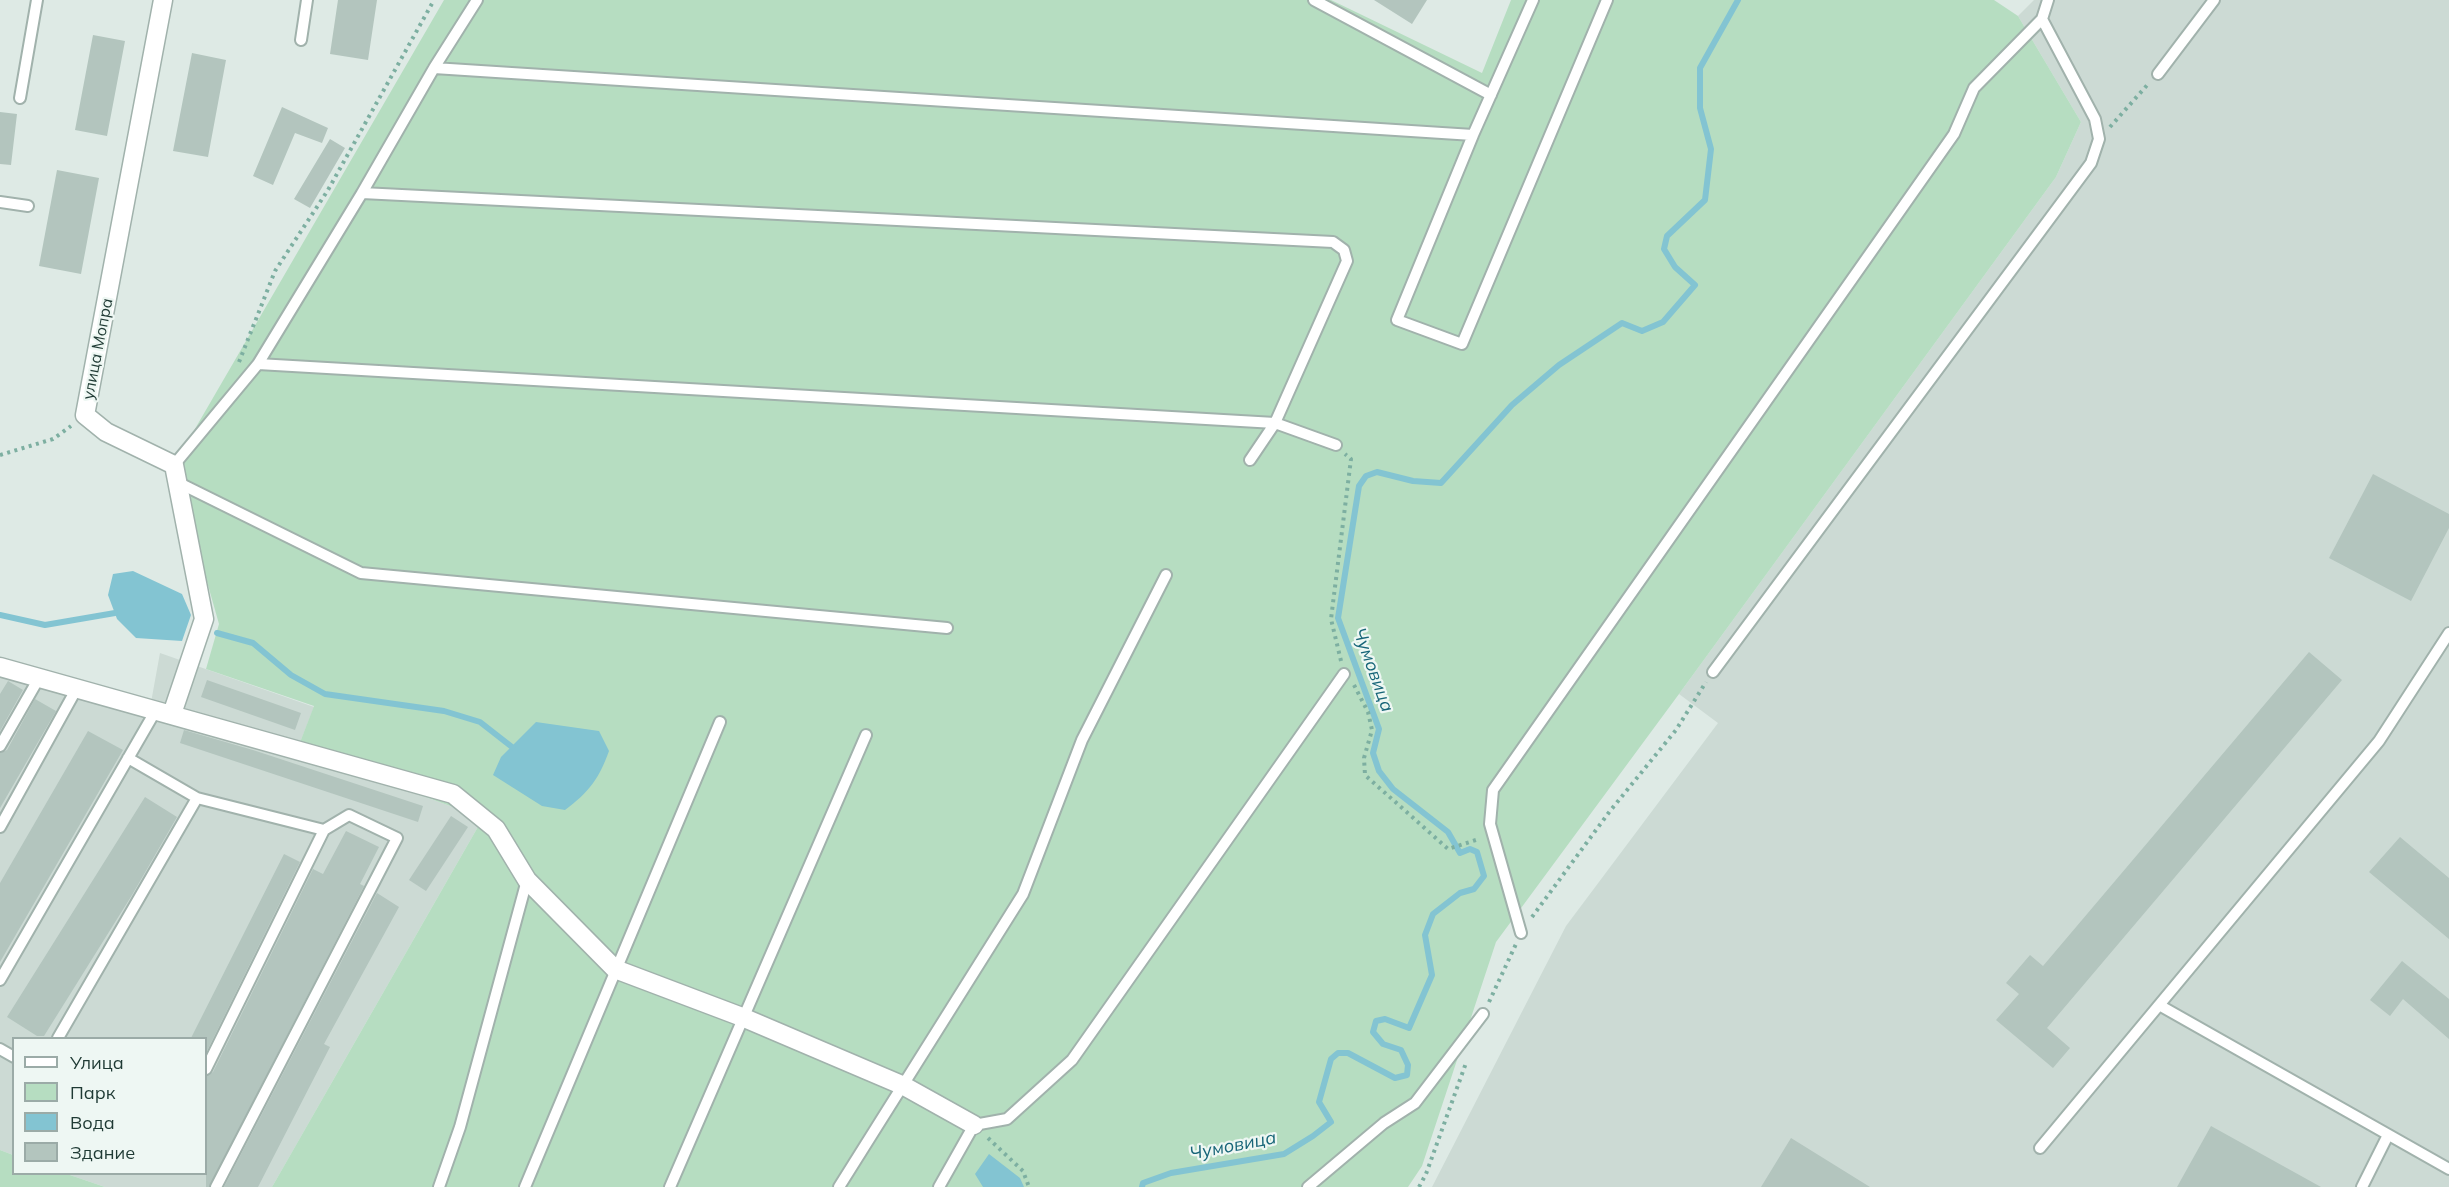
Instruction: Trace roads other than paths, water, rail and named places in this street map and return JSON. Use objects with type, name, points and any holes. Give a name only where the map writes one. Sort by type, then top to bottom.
[{"type":"street","name":"улица Мопра","points":[[163,0],[85,415],[106,432],[176,473]]},
{"type":"street","points":[[164,712],[204,619],[176,473]]},
{"type":"street","points":[[0,667],[453,794],[496,829],[527,880],[615,969],[742,1017],[904,1086],[974,1125]]},
{"type":"lane","points":[[20,98],[37,0]]},
{"type":"lane","points":[[301,40],[307,0]]},
{"type":"lane","points":[[477,0],[258,364],[176,473],[361,573],[947,628]]},
{"type":"lane","points":[[1314,0],[1491,95]]},
{"type":"lane","points":[[1533,0],[1473,135],[1398,320],[1462,344],[1607,0]]},
{"type":"lane","points":[[1521,933],[1490,824],[1493,790],[1954,134],[1974,88],[2042,20],[2048,0]]},
{"type":"lane","points":[[2158,74],[2214,0]]},
{"type":"lane","points":[[1713,672],[2091,163],[2099,139],[2095,119],[2042,20]]},
{"type":"lane","points":[[434,68],[1473,135]]},
{"type":"lane","points":[[362,193],[1333,242],[1344,250],[1347,261],[1275,423],[1250,460]]},
{"type":"lane","points":[[0,202],[28,206]]},
{"type":"lane","points":[[258,364],[1275,423],[1336,445]]},
{"type":"lane","points":[[839,1187],[1023,894],[1082,741],[1166,575]]},
{"type":"lane","points":[[2040,1148],[2379,741],[2449,633]]},
{"type":"lane","points":[[939,1187],[974,1125],[1007,1119],[1072,1060],[1344,674]]},
{"type":"lane","points":[[0,746],[39,678]]},
{"type":"lane","points":[[0,827],[77,688]]},
{"type":"lane","points":[[0,980],[128,759],[164,712]]},
{"type":"lane","points":[[525,1187],[720,722]]},
{"type":"lane","points":[[670,1187],[866,735]]},
{"type":"lane","points":[[128,759],[197,798],[324,830]]},
{"type":"lane","points":[[59,1037],[197,798]]},
{"type":"lane","points":[[207,1067],[324,830],[349,815],[397,838],[216,1187]]},
{"type":"lane","points":[[438,1187],[460,1127],[527,880]]},
{"type":"lane","points":[[2159,1005],[2449,1169]]},
{"type":"lane","points":[[1308,1187],[1384,1124],[1415,1103],[1483,1014]]},
{"type":"lane","points":[[2362,1187],[2388,1135]]},
{"type":"water","points":[[133,571],[182,594],[191,615],[182,641],[136,638],[117,619],[108,595],[113,574]]},
{"type":"water","points":[[536,722],[599,731],[609,751],[592,784],[565,810],[542,806],[493,775],[501,757]]},
{"type":"water","points":[[989,1154],[1020,1178],[1024,1187],[983,1187],[975,1174]]},
{"type":"waterway","name":"Чумовица","points":[[1142,1187],[1143,1183],[1171,1173],[1284,1154],[1313,1136],[1331,1122],[1319,1102],[1331,1059],[1338,1053],[1348,1053],[1395,1078],[1407,1075],[1408,1065],[1401,1050],[1383,1044],[1373,1032],[1376,1021],[1385,1019],[1409,1028],[1432,975],[1425,935],[1433,914],[1460,893],[1474,889],[1484,876],[1477,852],[1470,849],[1460,853],[1448,832],[1393,789],[1379,771],[1373,753],[1379,729],[1338,618],[1359,486],[1366,476],[1377,472],[1413,481],[1441,483],[1512,405],[1559,365],[1622,323],[1642,331],[1663,322],[1695,285],[1675,267],[1664,249],[1667,236],[1705,200],[1711,149],[1700,108],[1700,68],[1738,0]]},
{"type":"waterway","points":[[0,615],[45,625],[115,613]]},
{"type":"waterway","points":[[217,633],[253,643],[291,675],[325,694],[444,711],[480,722],[512,747]]}]
